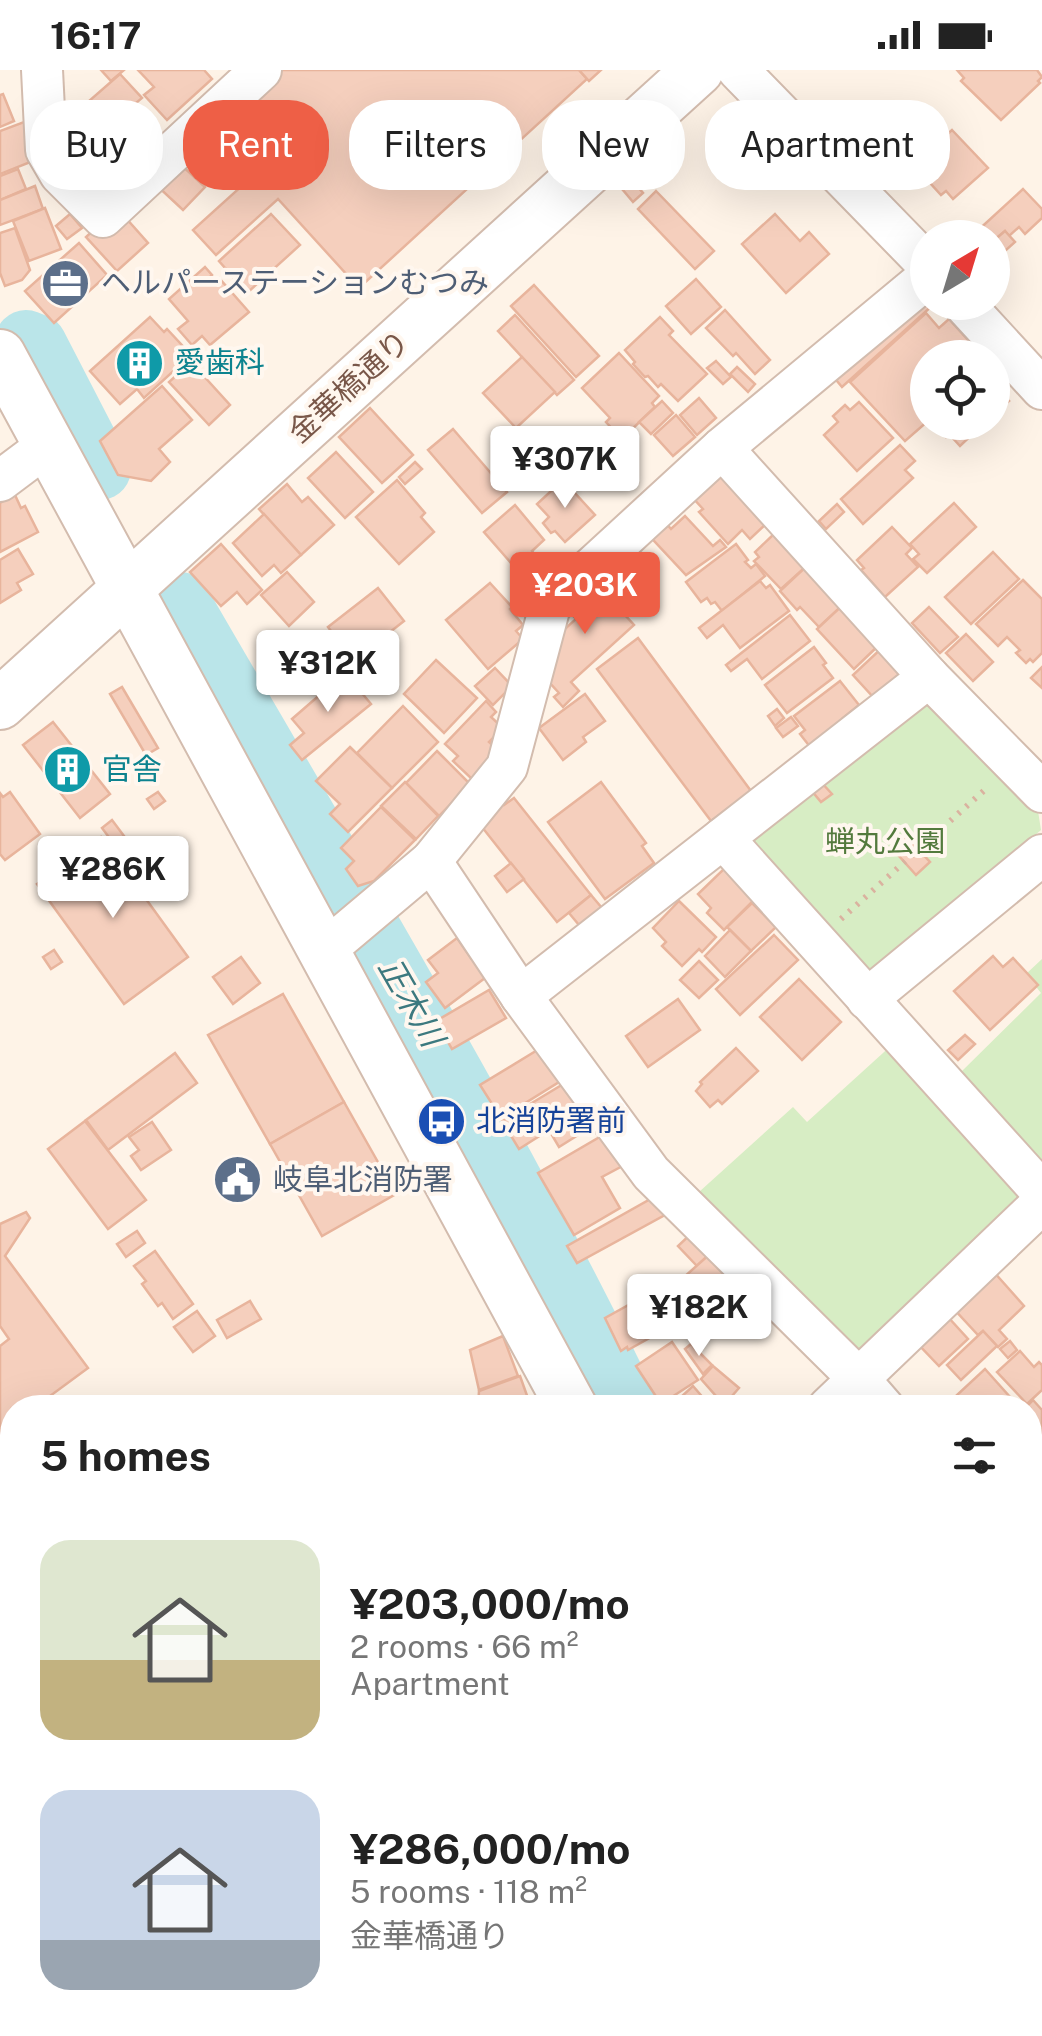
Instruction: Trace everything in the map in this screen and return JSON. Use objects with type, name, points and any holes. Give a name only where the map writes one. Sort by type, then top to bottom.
[{"type":"street","points":[[42,70],[46,150],[60,174],[103,217],[261,70]]},
{"type":"street","name":"金華橋通り","points":[[0,704],[119,576],[654,70]]},
{"type":"street","name":"金華橋通り","points":[[0,663],[119,576],[698,70]]},
{"type":"street","points":[[738,70],[910,247]]},
{"type":"street","points":[[350,929],[431,860],[507,768],[550,606],[722,448],[910,292]]},
{"type":"street","points":[[979,320],[1042,388]]},
{"type":"street","points":[[0,355],[119,576],[350,929],[566,1395]]},
{"type":"street","points":[[0,482],[48,445]]},
{"type":"street","points":[[722,448],[929,677],[1042,792]]},
{"type":"street","points":[[521,996],[929,677]]},
{"type":"street","points":[[724,838],[1042,1192]]},
{"type":"street","points":[[867,999],[1042,856]]},
{"type":"street","points":[[431,860],[521,996],[651,1174],[871,1393],[1042,1203]]},
{"type":"path","points":[[836,923],[1015,762]]},
{"type":"green space","name":"蝉丸公園","points":[[921,698],[939,700],[1038,811],[1041,830],[864,981],[751,846],[752,827]]},
{"type":"green space","points":[[1042,959],[1042,1175],[960,1073],[1041,993],[1026,974]]},
{"type":"green space","points":[[894,1043],[1029,1197],[857,1356],[699,1192],[793,1107],[807,1122]]},
{"type":"building","points":[[101,70],[124,70],[111,81]]},
{"type":"building","points":[[138,70],[204,70],[212,79],[189,100],[183,100],[183,105],[167,120],[163,116],[163,100],[149,100],[144,95],[154,87]]},
{"type":"building","points":[[276,70],[579,70],[587,79],[564,100],[542,100],[542,120],[522,139],[522,100],[349,100],[349,190],[466,190],[359,288],[278,199],[216,255],[193,230],[237,190],[329,190],[329,100],[243,100]]},
{"type":"building","points":[[579,70],[601,70],[589,81]]},
{"type":"building","points":[[957,70],[1037,70],[1042,77],[1001,120],[961,81],[964,78]]},
{"type":"building","points":[[120,74],[142,98],[140,100],[90,100]]},
{"type":"building","points":[[3,94],[14,121],[0,127],[0,95]]},
{"type":"building","points":[[24,122],[30,138],[30,162],[0,174],[0,131]]},
{"type":"building","points":[[950,132],[988,168],[953,199],[946,191],[941,195],[936,190],[950,190]]},
{"type":"building","points":[[176,160],[183,167],[183,190],[202,190],[183,210],[162,190],[163,174]]},
{"type":"building","points":[[18,169],[26,189],[0,200],[0,176]]},
{"type":"building","points":[[30,188],[36,190],[43,209],[0,225],[0,200]]},
{"type":"building","points":[[1023,189],[1042,209],[1042,218],[1025,234],[1019,227],[1010,235],[1010,220],[989,220]]},
{"type":"building","points":[[623,190],[643,193],[633,202]]},
{"type":"building","points":[[656,191],[714,251],[695,269],[638,209]]},
{"type":"building","points":[[45,208],[61,249],[29,261],[13,221]]},
{"type":"building","points":[[117,208],[148,243],[117,271],[86,237]]},
{"type":"building","points":[[70,214],[82,228],[67,239],[56,226]]},
{"type":"building","points":[[271,214],[300,245],[247,293],[219,261]]},
{"type":"building","points":[[775,214],[800,241],[809,232],[829,254],[786,293],[742,244]]},
{"type":"building","points":[[15,228],[30,270],[22,280],[5,286],[0,273],[0,233]]},
{"type":"building","name":"ヘルパーステーションむつみ","points":[[79,243],[107,275],[54,323],[25,291]]},
{"type":"building","points":[[205,267],[212,275],[208,279],[211,284],[219,278],[249,312],[210,345],[202,336],[192,345],[178,329],[188,321],[169,299]]},
{"type":"building","points":[[696,279],[721,307],[691,334],[666,306]]},
{"type":"building","points":[[534,285],[599,356],[576,377],[511,306]]},
{"type":"building","points":[[725,310],[770,360],[755,374],[706,328]]},
{"type":"building","points":[[910,314],[910,320],[916,320],[842,387],[826,368]]},
{"type":"building","points":[[515,315],[574,380],[557,395],[498,331]]},
{"type":"building","name":"愛歯科","points":[[150,317],[191,355],[144,398],[137,389],[120,404],[90,371]]},
{"type":"building","points":[[660,317],[673,331],[669,335],[707,374],[678,401],[661,384],[658,387],[645,377],[625,350]]},
{"type":"building","points":[[918,320],[932,320],[939,328],[950,320],[968,340],[910,340],[910,437],[905,441],[850,382]]},
{"type":"building","points":[[619,353],[659,396],[652,403],[655,407],[626,435],[623,432],[619,436],[606,422],[610,418],[582,388]]},
{"type":"building","points":[[522,357],[555,392],[516,428],[483,393]]},
{"type":"building","points":[[716,361],[731,377],[723,384],[707,368]]},
{"type":"building","points":[[191,362],[230,405],[209,425],[169,382]]},
{"type":"building","points":[[737,367],[755,384],[748,392],[730,374]]},
{"type":"building","points":[[162,386],[192,420],[159,449],[170,462],[151,481],[118,475],[100,441]]},
{"type":"building","points":[[699,398],[716,418],[697,435],[680,415]]},
{"type":"building","points":[[662,401],[673,413],[651,434],[639,422]]},
{"type":"building","points":[[859,402],[893,438],[857,471],[824,435],[838,422],[833,416],[845,405],[850,410]]},
{"type":"building","points":[[370,408],[413,455],[382,483],[339,437]]},
{"type":"building","points":[[676,415],[695,437],[673,456],[654,435]]},
{"type":"building","points":[[453,429],[507,492],[482,513],[428,450]]},
{"type":"building","points":[[900,445],[915,461],[905,470],[913,478],[863,524],[841,499]]},
{"type":"building","points":[[336,452],[373,492],[345,518],[308,478]]},
{"type":"building","points":[[415,462],[422,469],[405,484],[399,477]]},
{"type":"building","points":[[721,473],[768,522],[750,539],[742,530],[728,544],[699,512],[703,509],[693,498]]},
{"type":"building","points":[[397,480],[425,513],[421,517],[434,532],[399,564],[356,517]]},
{"type":"building","points":[[563,480],[595,515],[565,542],[543,523],[549,517],[537,504]]},
{"type":"building","points":[[287,484],[302,502],[308,497],[334,525],[301,555],[259,509]]},
{"type":"building","points":[[15,495],[38,532],[0,552],[0,503]]},
{"type":"building","points":[[954,503],[976,527],[927,573],[913,559],[919,554],[910,544]]},
{"type":"building","points":[[837,504],[844,512],[826,529],[819,521]]},
{"type":"building","points":[[515,505],[544,540],[532,551],[535,555],[517,570],[484,532]]},
{"type":"building","points":[[264,514],[301,555],[281,573],[274,565],[262,576],[233,543]]},
{"type":"building","points":[[659,515],[671,529],[685,516],[713,546],[720,540],[726,547],[686,575],[643,529]]},
{"type":"building","points":[[892,527],[912,548],[906,554],[918,567],[885,597],[857,560]]},
{"type":"building","points":[[774,534],[811,562],[781,589],[754,561],[759,557],[755,552]]},
{"type":"building","points":[[221,544],[262,590],[247,604],[237,592],[221,606],[190,572]]},
{"type":"building","points":[[736,544],[748,560],[745,562],[751,568],[756,564],[765,576],[722,611],[707,598],[701,602],[686,582]]},
{"type":"building","points":[[18,549],[33,574],[17,583],[21,590],[0,603],[0,560]]},
{"type":"building","points":[[993,552],[1019,579],[971,624],[945,597]]},
{"type":"building","points":[[527,562],[541,578],[533,585],[519,569]]},
{"type":"building","points":[[811,562],[847,601],[819,627],[780,591]]},
{"type":"building","points":[[287,572],[314,602],[289,626],[261,595]]},
{"type":"building","points":[[590,577],[634,625],[571,682],[579,691],[563,707],[554,697],[559,693],[549,682],[555,638],[576,619],[562,603]]},
{"type":"building","points":[[1023,580],[1042,599],[1042,653],[1026,663],[1007,637],[998,646],[976,624]]},
{"type":"building","points":[[760,581],[766,588],[770,585],[789,611],[740,648],[723,625],[707,638],[699,628]]},
{"type":"building","points":[[490,583],[523,625],[516,631],[523,639],[488,669],[446,620]]},
{"type":"building","points":[[378,588],[404,621],[371,647],[369,644],[357,654],[351,647],[346,651],[328,627]]},
{"type":"building","points":[[847,601],[880,644],[854,669],[817,629]]},
{"type":"building","points":[[929,607],[958,637],[940,653],[912,623]]},
{"type":"building","points":[[790,615],[810,641],[762,679],[747,659],[731,671],[726,665]]},
{"type":"building","points":[[966,634],[993,662],[973,681],[946,653]]},
{"type":"building","points":[[638,638],[751,791],[711,821],[597,669]]},
{"type":"building","points":[[886,644],[907,667],[874,698],[853,675]]},
{"type":"building","points":[[814,647],[833,678],[787,713],[765,685]]},
{"type":"building","points":[[436,660],[477,698],[444,733],[404,694]]},
{"type":"building","points":[[1042,667],[1042,688],[1031,678]]},
{"type":"building","points":[[495,668],[512,686],[493,705],[475,686]]},
{"type":"building","points":[[345,673],[371,704],[302,760],[290,745],[304,733],[292,719]]},
{"type":"building","points":[[840,681],[859,705],[843,718],[846,722],[811,748],[800,734],[805,730],[794,716]]},
{"type":"building","points":[[122,687],[158,748],[146,755],[110,694]]},
{"type":"building","points":[[585,694],[605,721],[583,737],[586,742],[563,760],[539,728]]},
{"type":"building","points":[[486,701],[496,712],[491,717],[503,728],[489,742],[500,752],[473,780],[453,761],[458,756],[445,744]]},
{"type":"building","points":[[403,706],[438,742],[392,788],[357,753]]},
{"type":"building","points":[[777,709],[784,718],[775,726],[768,716]]},
{"type":"building","points":[[791,717],[798,726],[783,737],[776,728]]},
{"type":"building","name":"官舎","points":[[53,722],[110,794],[80,818],[23,745]]},
{"type":"building","points":[[350,747],[392,788],[348,832],[330,814],[340,804],[316,781]]},
{"type":"building","points":[[437,751],[470,784],[439,816],[406,783]]},
{"type":"building","points":[[820,781],[832,794],[821,802],[811,790]]},
{"type":"building","points":[[405,782],[438,816],[416,839],[381,806]]},
{"type":"building","points":[[601,782],[646,843],[642,846],[654,863],[605,899],[548,822]]},
{"type":"building","points":[[10,792],[40,834],[5,860],[0,854],[0,793],[3,797]]},
{"type":"building","points":[[158,792],[165,801],[154,809],[147,799]]},
{"type":"building","points":[[514,798],[591,895],[557,922],[478,822],[502,802],[504,805]]},
{"type":"building","points":[[381,807],[415,840],[374,881],[358,886],[346,869],[354,861],[341,848]]},
{"type":"building","points":[[112,820],[124,836],[114,844],[102,828]]},
{"type":"building","points":[[905,835],[930,862],[916,875],[891,847]]},
{"type":"building","points":[[101,837],[188,957],[124,1004],[37,884]]},
{"type":"building","points":[[153,858],[160,867],[144,878],[138,869]]},
{"type":"building","points":[[511,863],[524,879],[507,892],[495,876]]},
{"type":"building","points":[[728,865],[755,899],[724,930],[707,913],[711,908],[698,894]]},
{"type":"building","points":[[160,867],[166,877],[151,888],[144,878]]},
{"type":"building","points":[[591,895],[602,908],[579,925],[569,913]]},
{"type":"building","points":[[679,901],[716,937],[682,966],[662,946],[666,942],[653,928]]},
{"type":"building","points":[[752,903],[776,927],[751,951],[727,927]]},
{"type":"building","points":[[730,930],[751,951],[725,977],[705,956]]},
{"type":"building","points":[[774,935],[798,960],[740,1015],[716,989]]},
{"type":"building","points":[[457,938],[489,975],[445,1008],[426,982],[438,973],[428,960]]},
{"type":"building","points":[[54,950],[62,962],[51,969],[43,957]]},
{"type":"building","points":[[993,956],[1003,967],[1013,958],[1038,985],[990,1030],[954,991]]},
{"type":"building","points":[[241,957],[260,983],[233,1004],[213,977]]},
{"type":"building","points":[[699,961],[718,980],[699,998],[680,980]]},
{"type":"building","points":[[799,979],[841,1022],[802,1060],[760,1017]]},
{"type":"building","points":[[489,990],[506,1018],[452,1049],[436,1021]]},
{"type":"building","points":[[283,994],[344,1102],[270,1144],[208,1035]]},
{"type":"building","points":[[678,999],[700,1030],[648,1067],[626,1036]]},
{"type":"building","points":[[965,1035],[975,1044],[958,1060],[948,1050]]},
{"type":"building","points":[[544,1046],[547,1062],[559,1082],[501,1118],[480,1085]]},
{"type":"building","points":[[736,1048],[758,1071],[722,1104],[718,1100],[710,1107],[696,1091],[700,1082]]},
{"type":"building","points":[[175,1053],[197,1083],[108,1150],[86,1120]]},
{"type":"building","points":[[570,1080],[597,1123],[559,1147],[549,1130],[519,1149],[502,1121]]},
{"type":"building","points":[[344,1102],[396,1194],[322,1236],[270,1144]]},
{"type":"building","points":[[85,1121],[146,1200],[108,1229],[48,1149]]},
{"type":"building","points":[[152,1122],[171,1150],[141,1170],[131,1156],[139,1150],[129,1137]]},
{"type":"building","points":[[610,1131],[628,1163],[602,1177],[620,1208],[574,1235],[538,1173]]},
{"type":"building","points":[[663,1192],[674,1210],[577,1263],[567,1246]]},
{"type":"building","points":[[26,1212],[30,1218],[5,1256],[88,1368],[51,1395],[0,1395],[0,1346],[9,1339],[0,1326],[0,1224]]},
{"type":"building","points":[[696,1229],[715,1249],[697,1266],[678,1246]]},
{"type":"building","points":[[137,1231],[145,1243],[126,1257],[117,1244]]},
{"type":"building","points":[[155,1251],[193,1304],[173,1319],[162,1303],[158,1306],[134,1266]]},
{"type":"building","points":[[711,1253],[741,1281],[733,1288],[742,1299],[711,1327],[674,1286]]},
{"type":"building","points":[[993,1271],[1024,1306],[999,1330],[1007,1339],[998,1347],[983,1331],[978,1335],[953,1308]]},
{"type":"building","points":[[652,1292],[671,1326],[621,1351],[605,1318]]},
{"type":"building","points":[[250,1301],[261,1319],[227,1338],[217,1320]]},
{"type":"building","points":[[197,1311],[215,1336],[193,1352],[174,1327]]},
{"type":"building","points":[[948,1317],[968,1339],[939,1366],[918,1344]]},
{"type":"building","points":[[983,1331],[997,1346],[961,1380],[947,1365]]},
{"type":"building","points":[[503,1336],[518,1376],[479,1390],[470,1350]]},
{"type":"building","points":[[1010,1341],[1017,1350],[1008,1358],[1000,1349]]},
{"type":"building","points":[[672,1342],[698,1380],[675,1395],[655,1395],[636,1366]]},
{"type":"building","points":[[691,1344],[712,1365],[703,1374],[685,1349]]},
{"type":"building","points":[[1020,1351],[1034,1367],[1039,1362],[1042,1365],[1042,1390],[1037,1395],[1019,1395],[997,1372]]},
{"type":"building","points":[[713,1366],[739,1388],[733,1395],[715,1395],[701,1379]]},
{"type":"building","points":[[985,1369],[1008,1395],[957,1395]]},
{"type":"building","points":[[520,1376],[527,1395],[479,1395],[479,1391]]},
{"type":"building","points":[[693,1386],[701,1395],[683,1395]]},
{"type":"waterway","name":"正木川","points":[[26,341],[36,345],[100,469]]},
{"type":"waterway","name":"正木川","points":[[180,603],[468,1102],[622,1395]]},
{"type":"place","name":"ヘルパーステーションむつみ","points":[[66,283]]},
{"type":"place","name":"愛歯科","points":[[140,363]]},
{"type":"place","name":"官舎","points":[[67,770]]},
{"type":"place","name":"北消防署前","points":[[441,1121]]},
{"type":"place","name":"岐阜北消防署","points":[[238,1180]]}]
